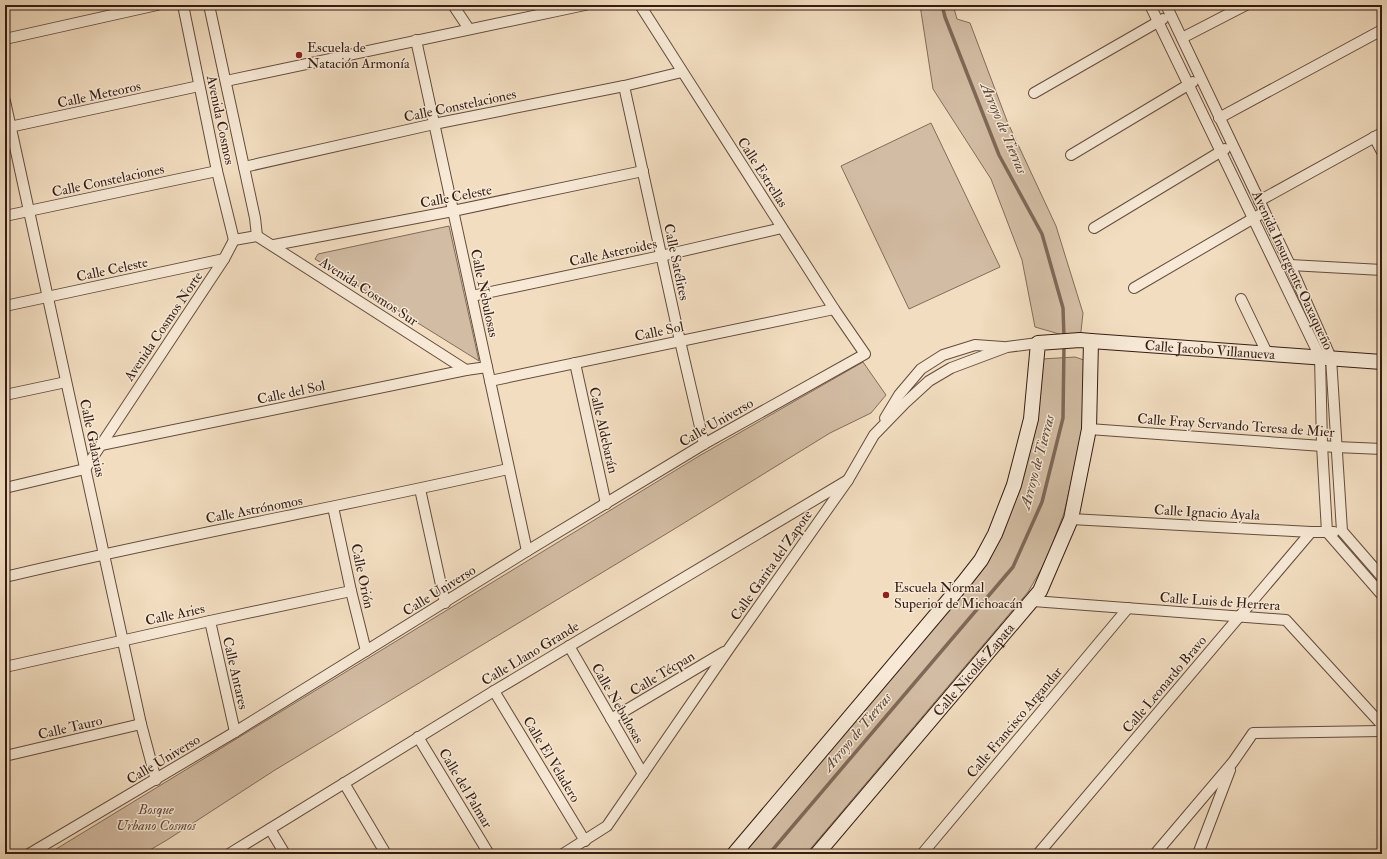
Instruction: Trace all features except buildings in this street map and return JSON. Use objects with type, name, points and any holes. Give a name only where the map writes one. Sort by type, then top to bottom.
[{"type":"street","points":[[5,38],[157,5]]},
{"type":"street","name":"Avenida Cosmos","points":[[183,5],[217,171],[234,240]]},
{"type":"street","name":"Avenida Cosmos","points":[[209,5],[255,218],[257,236]]},
{"type":"street","points":[[453,5],[470,29]]},
{"type":"street","points":[[226,81],[585,5]]},
{"type":"street","name":"Calle Estrellas","points":[[640,5],[834,309],[865,354]]},
{"type":"street","name":"Avenida Insurgente Oaxaqueño","points":[[1150,5],[1220,152],[1326,358],[1322,445],[1327,532]]},
{"type":"street","name":"Avenida Insurgente Oaxaqueño","points":[[1166,5],[1290,266],[1326,358],[1336,447],[1342,531]]},
{"type":"street","points":[[1182,38],[1246,5]]},
{"type":"street","points":[[1034,93],[1170,15]]},
{"type":"street","points":[[1219,118],[1382,30]]},
{"type":"street","name":"Calle Nebulosas","points":[[416,40],[527,551]]},
{"type":"street","name":"Calle Constelaciones","points":[[244,167],[434,124],[624,86],[682,72]]},
{"type":"street","points":[[1071,156],[1200,78]]},
{"type":"street","name":"Calle Meteoros","points":[[8,128],[200,86]]},
{"type":"street","name":"Calle Satélites","points":[[624,86],[704,444]]},
{"type":"street","name":"Calle Galaxias","points":[[5,101],[8,128],[29,211],[123,640],[156,780]]},
{"type":"street","points":[[1259,200],[1378,135],[1382,152]]},
{"type":"street","points":[[1094,228],[1232,145]]},
{"type":"street","name":"Calle Constelaciones","points":[[5,216],[217,171]]},
{"type":"street","name":"Calle Celeste","points":[[274,245],[453,211],[643,171]]},
{"type":"street","points":[[1134,288],[1265,212]]},
{"type":"street","name":"Calle Asteroides","points":[[472,296],[661,256],[782,228]]},
{"type":"street","points":[[234,240],[257,236]]},
{"type":"street","name":"Avenida Cosmos Sur","points":[[257,236],[274,245],[466,370]]},
{"type":"street","name":"Avenida Cosmos Norte","points":[[85,468],[224,259],[234,240]]},
{"type":"street","name":"Calle Celeste","points":[[5,306],[224,259]]},
{"type":"street","points":[[1290,266],[1382,270]]},
{"type":"street","points":[[1241,299],[1267,354]]},
{"type":"street","name":"Calle Sol","points":[[490,381],[834,309]]},
{"type":"street","name":"Calle Jacobo Villanueva","points":[[1042,343],[1086,340],[1382,362]]},
{"type":"street","name":"Calle Nicolás Zapata","points":[[817,854],[1040,592],[1070,519],[1089,428],[1086,340]]},
{"type":"street","points":[[734,854],[981,560],[995,534],[1014,485],[1031,419],[1042,343]]},
{"type":"street","name":"Calle Garita del Zapote","points":[[563,854],[607,826],[728,650],[848,480],[874,435],[905,403],[930,381],[951,368],[1007,347],[1042,343]]},
{"type":"street","points":[[874,435],[899,395],[921,369],[943,355],[975,345],[1007,347]]},
{"type":"street","name":"Calle Universo","points":[[30,854],[235,732],[527,551],[704,444],[865,354]]},
{"type":"street","name":"Calle Aldebarán","points":[[575,363],[606,504]]},
{"type":"street","name":"Calle del Sol","points":[[101,445],[466,370],[487,367]]},
{"type":"street","points":[[921,369],[930,381]]},
{"type":"street","points":[[5,395],[66,382]]},
{"type":"street","name":"Calle Fray Servando Teresa de Mier","points":[[1089,428],[1336,447],[1382,449]]},
{"type":"street","points":[[5,488],[85,468]]},
{"type":"street","name":"Calle Astrónomos","points":[[5,577],[104,554],[420,489],[508,469]]},
{"type":"street","name":"Calle Llano Grande","points":[[229,854],[494,691],[848,480]]},
{"type":"street","points":[[420,489],[444,603]]},
{"type":"street","name":"Calle Orión","points":[[333,507],[351,591],[366,651]]},
{"type":"street","name":"Calle Ignacio Ayala","points":[[1070,519],[1311,532],[1342,531]]},
{"type":"street","points":[[1342,531],[1382,577]]},
{"type":"street","name":"Calle Leonardo Bravo","points":[[1038,854],[1311,532]]},
{"type":"street","points":[[1327,532],[1382,595]]},
{"type":"street","name":"Calle Aries","points":[[5,667],[351,591]]},
{"type":"street","name":"Calle Luis de Herrera","points":[[1033,601],[1286,620],[1382,725]]},
{"type":"street","name":"Calle Francisco Argandar","points":[[922,854],[1128,608]]},
{"type":"street","name":"Calle Antares","points":[[210,621],[235,732]]},
{"type":"street","name":"Calle Nebulosas","points":[[569,646],[643,774]]},
{"type":"street","name":"Calle Técpan","points":[[611,720],[728,650]]},
{"type":"street","name":"Calle El Veladero","points":[[494,691],[585,841]]},
{"type":"street","name":"Calle Tauro","points":[[5,756],[142,724]]},
{"type":"street","points":[[1154,854],[1233,762],[1253,733],[1382,731]]},
{"type":"street","name":"Calle del Palmar","points":[[418,737],[489,854]]},
{"type":"street","points":[[1198,854],[1233,762]]},
{"type":"street","points":[[344,783],[386,854]]},
{"type":"street","points":[[270,829],[285,854]]},
{"type":"green space","points":[[920,5],[953,5],[957,19],[970,23],[1007,121],[1056,226],[1083,313],[1080,340],[1035,327],[1022,260],[991,179],[933,89]]},
{"type":"green space","points":[[931,123],[1000,267],[909,309],[841,166]]},
{"type":"green space","points":[[449,226],[479,361],[315,259],[318,254]]},
{"type":"green space","points":[[1075,357],[1084,360],[1083,430],[1064,513],[1046,561],[1028,592],[806,854],[740,854],[891,676],[971,585],[989,561],[1001,534],[1042,359]]},
{"type":"green space","name":"Bosque Urbano Cosmos","points":[[863,362],[886,395],[871,413],[830,433],[671,531],[275,770],[167,840],[143,854],[48,854],[699,456]]},
{"type":"waterway","name":"Arroyo de Tierras","points":[[942,5],[945,17],[999,155],[1042,234],[1063,308],[1064,338]]},
{"type":"waterway","name":"Arroyo de Tierras","points":[[769,854],[1013,567],[1042,502],[1063,418],[1064,344]]},
{"type":"place","name":"Escuela de Natación Armonía","points":[[299,55]]},
{"type":"place","name":"Escuela Normal Superior de Michoacán","points":[[886,595]]}]
